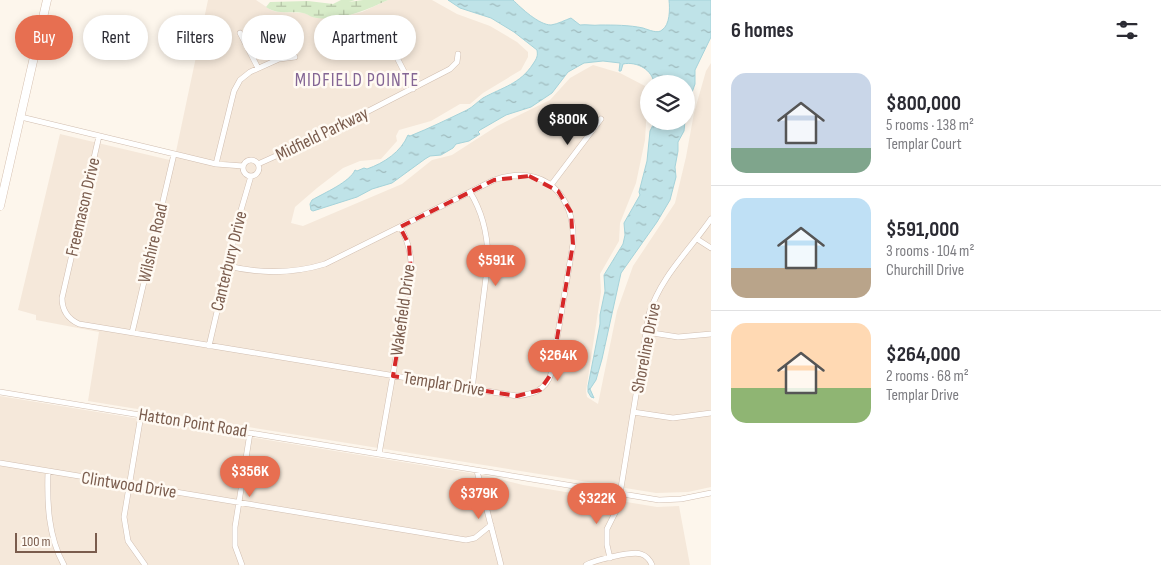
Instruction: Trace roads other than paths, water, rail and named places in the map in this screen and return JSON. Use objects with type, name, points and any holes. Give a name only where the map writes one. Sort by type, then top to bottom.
[{"type":"main road","points":[[0,202],[47,0]]},
{"type":"street","points":[[240,33],[258,68]]},
{"type":"street","name":"Midfield Parkway","points":[[258,164],[316,138],[450,69],[457,62],[458,54]]},
{"type":"street","points":[[216,164],[234,91],[240,80],[258,68],[277,60]]},
{"type":"street","points":[[398,60],[413,89]]},
{"type":"street","points":[[20,117],[216,164],[243,166]]},
{"type":"street","points":[[551,185],[601,119]]},
{"type":"street","name":"Freemason Drive","points":[[66,278],[99,136]]},
{"type":"street","name":"Wilshire Road","points":[[132,333],[174,154]]},
{"type":"street","points":[[250,160],[258,164],[259,169],[256,174],[246,175],[243,171],[245,162],[250,160]]},
{"type":"street","name":"Templar Drive","points":[[66,278],[62,304],[66,314],[79,324],[472,389],[517,396],[530,395],[540,390],[551,374],[574,232],[571,212],[567,203],[551,185],[529,176],[512,175],[494,180],[330,262],[297,271],[268,272],[228,266]]},
{"type":"street","name":"Canterbury Drive","points":[[209,346],[251,176]]},
{"type":"street","points":[[470,192],[484,224],[488,261],[472,389]]},
{"type":"street","name":"Shoreline Drive","points":[[610,558],[607,545],[607,529],[617,509],[620,494],[649,314],[665,278],[711,219]]},
{"type":"street","name":"Wakefield Drive","points":[[379,454],[411,263],[409,245],[400,227]]},
{"type":"street","points":[[697,239],[711,248]]},
{"type":"street","points":[[646,332],[678,337],[711,334]]},
{"type":"street","name":"Hatton Point Road","points":[[0,392],[620,494],[670,500],[711,493]]},
{"type":"street","points":[[634,412],[673,418],[711,413]]},
{"type":"street","points":[[141,415],[124,507],[128,541],[145,565]]},
{"type":"street","points":[[242,565],[234,536],[250,433]]},
{"type":"street","name":"Clintwood Drive","points":[[0,463],[466,540],[475,538],[491,525]]},
{"type":"street","points":[[48,471],[47,489],[51,525],[56,549],[64,565]]},
{"type":"street","points":[[477,471],[501,565]]},
{"type":"street","points":[[586,565],[594,561],[641,554],[650,560],[652,565]]},
{"type":"water","points":[[448,0],[513,0],[530,16],[546,24],[551,25],[571,18],[580,25],[627,26],[658,32],[665,28],[667,24],[669,0],[711,0],[711,37],[695,70],[695,75],[651,75],[639,65],[628,63],[623,64],[621,71],[619,71],[620,63],[603,61],[584,63],[568,72],[552,93],[531,107],[506,115],[480,130],[478,132],[480,134],[469,141],[456,144],[441,155],[430,156],[392,183],[372,189],[357,197],[313,211],[311,210],[310,204],[312,200],[348,179],[355,170],[367,169],[386,160],[401,147],[408,135],[410,136],[469,109],[483,98],[517,81],[528,71],[537,55],[537,50],[514,32],[491,18],[460,8]]},
{"type":"water","points":[[684,130],[678,142],[675,167],[676,177],[670,200],[621,273],[602,359],[596,380],[590,389],[594,398],[588,392],[588,386],[605,291],[604,275],[623,244],[625,235],[624,223],[640,195],[639,192],[647,161],[650,131]]},
{"type":"district","name":"MIDFIELD POINTE","points":[[357,80]]}]
